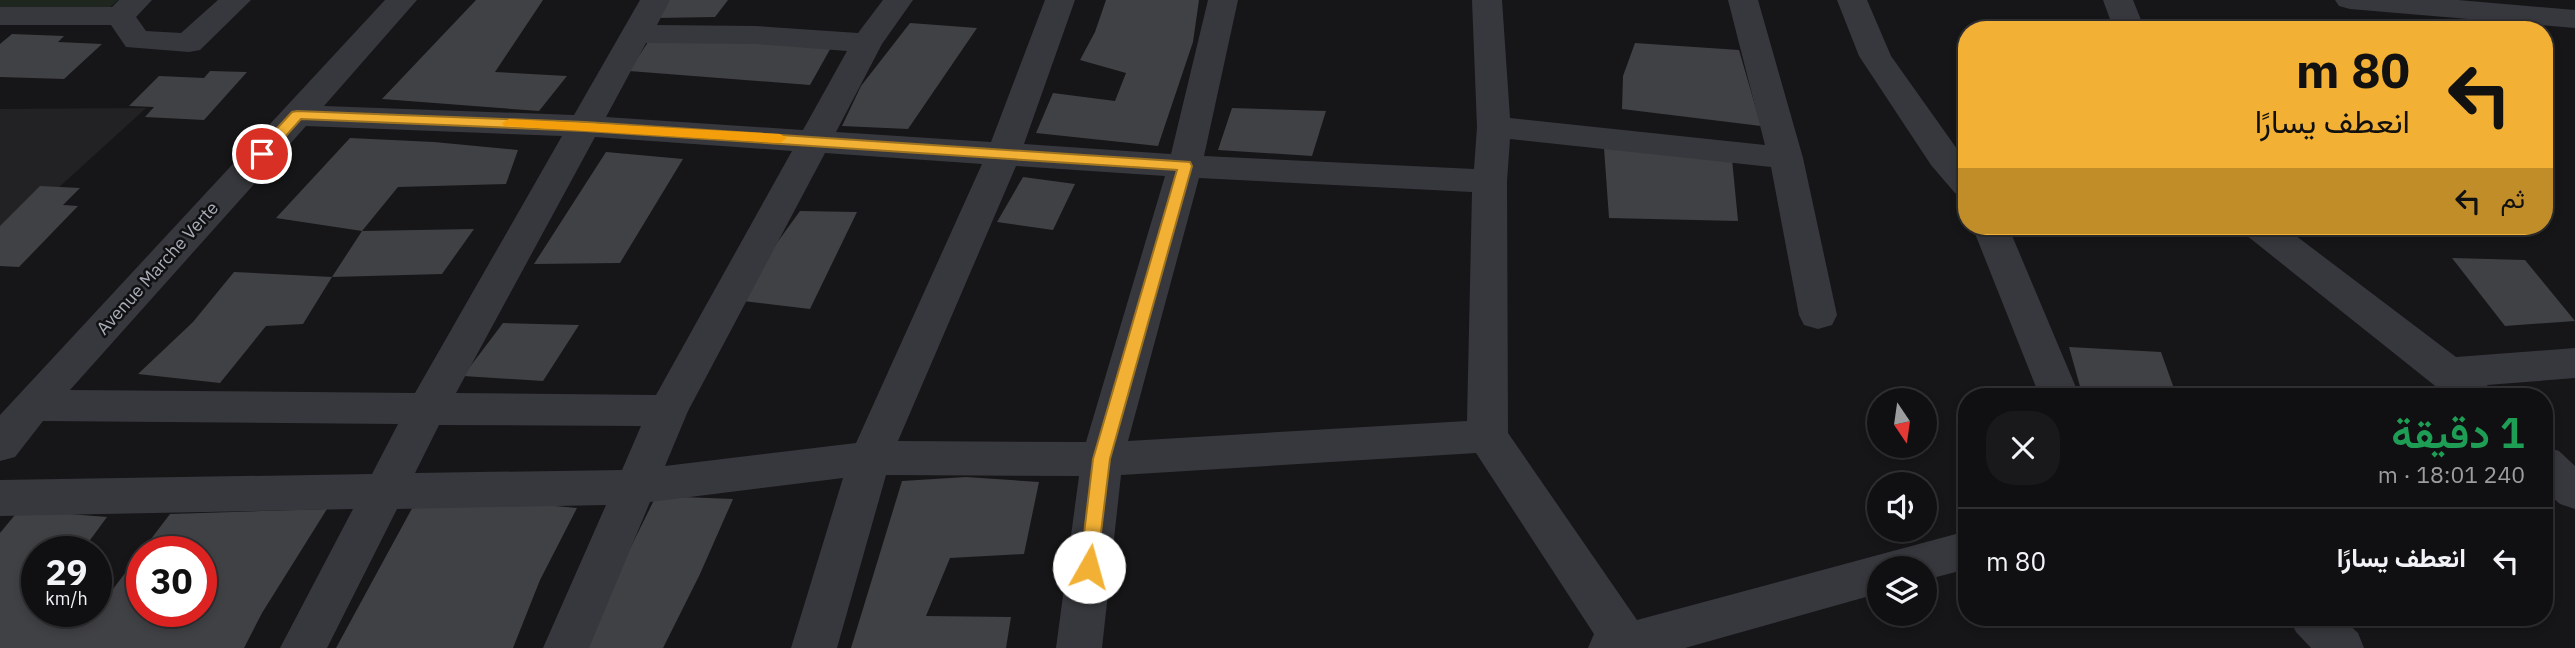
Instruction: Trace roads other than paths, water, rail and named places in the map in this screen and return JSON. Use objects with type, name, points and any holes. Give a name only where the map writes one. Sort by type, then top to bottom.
[{"type":"street","points":[[0,16],[129,8],[137,40],[190,43],[236,0]]},
{"type":"street","name":"Avenue Marche Verte","points":[[0,445],[33,405],[402,0]]},
{"type":"street","points":[[303,648],[382,491],[655,0]]},
{"type":"street","points":[[566,648],[668,411],[867,43],[898,0]]},
{"type":"street","points":[[814,648],[870,458],[1004,153],[1060,0]]},
{"type":"street","points":[[1079,648],[1102,459],[1185,166],[1223,0]]},
{"type":"street","points":[[1487,0],[1493,127],[1487,436],[1622,646],[1867,577]]},
{"type":"street","points":[[1743,0],[1786,158],[1818,315]]},
{"type":"street","points":[[1852,0],[1875,56],[1958,175]]},
{"type":"street","points":[[2118,0],[2126,21]]},
{"type":"street","points":[[2350,0],[2575,19]]},
{"type":"street","points":[[636,34],[756,35],[867,43]]},
{"type":"street","points":[[297,115],[585,126],[1185,166],[1490,181]]},
{"type":"street","points":[[1493,127],[1786,158]]},
{"type":"street","points":[[1994,235],[2056,388]]},
{"type":"street","points":[[2270,235],[2461,385],[2575,363]]},
{"type":"street","points":[[33,405],[668,411]]},
{"type":"street","points":[[0,498],[636,486],[870,458],[1102,459],[1487,436]]},
{"type":"street","points":[[2553,471],[2575,492]]},
{"type":"street","points":[[1937,558],[1958,552]]},
{"type":"street","points":[[2320,626],[2341,648]]}]
